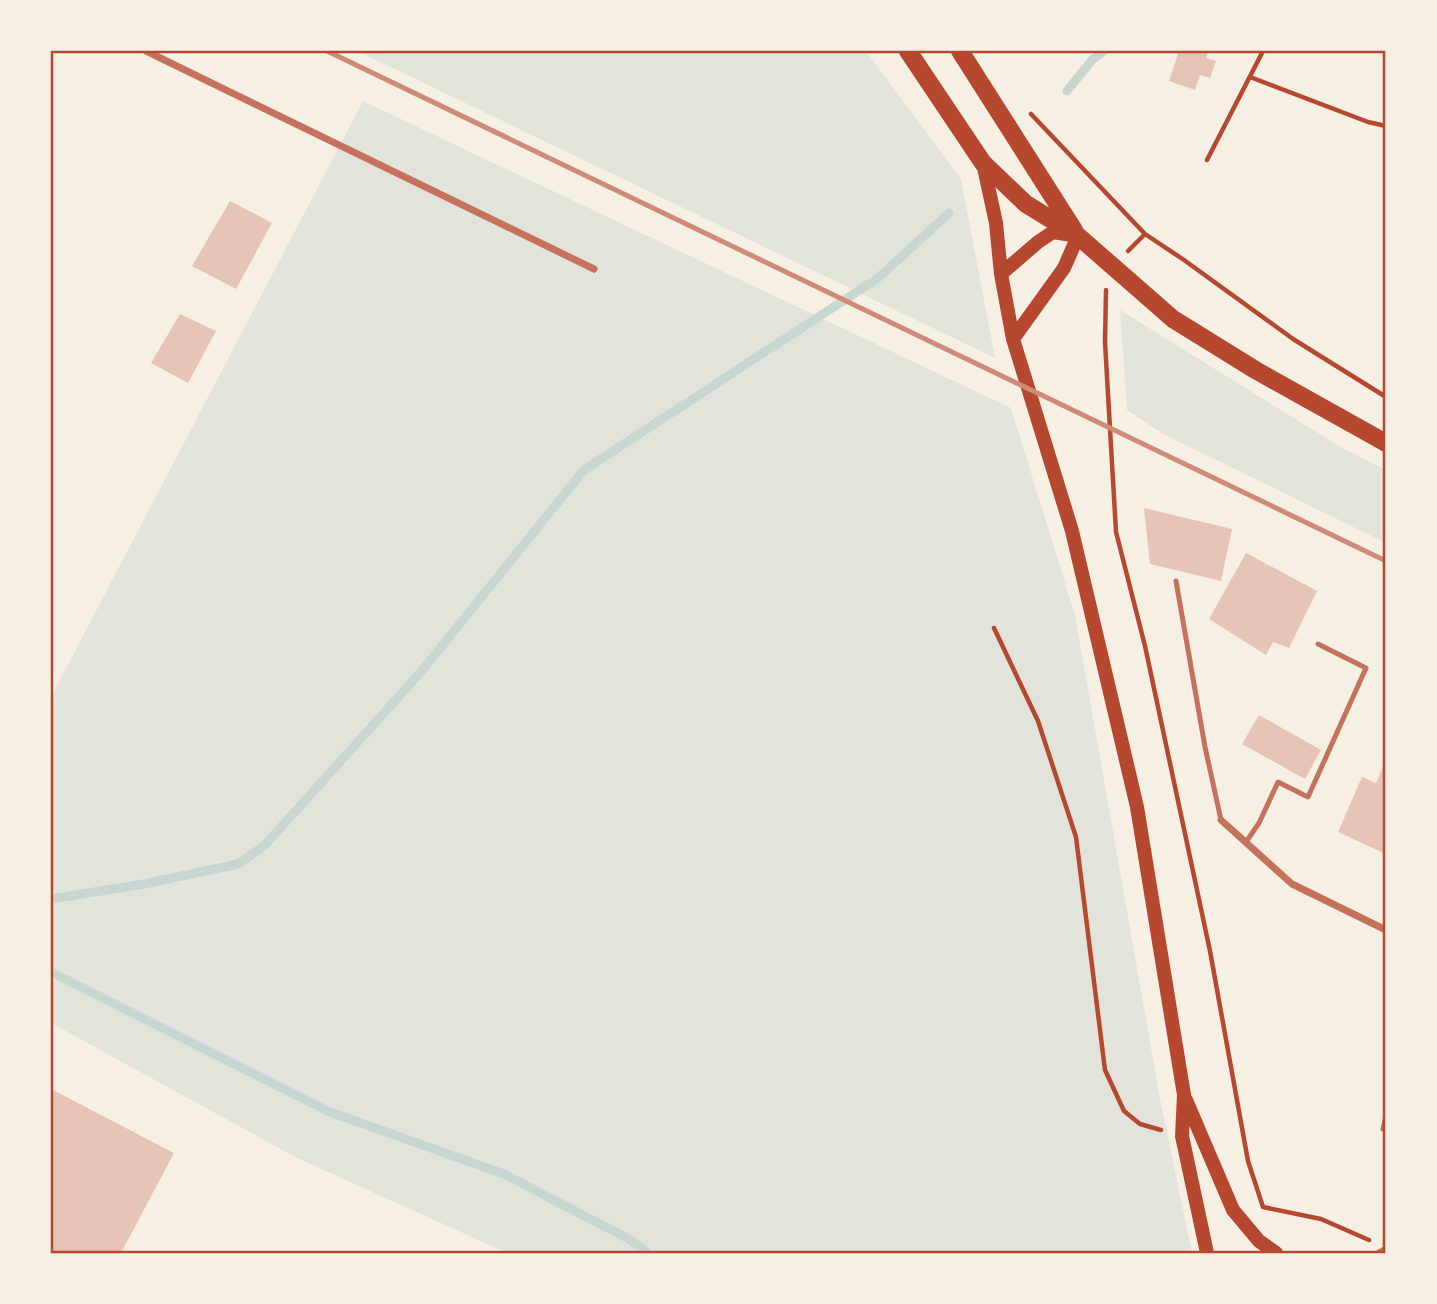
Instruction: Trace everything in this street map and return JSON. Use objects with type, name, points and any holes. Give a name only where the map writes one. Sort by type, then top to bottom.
[{"type":"main road","points":[[908,51],[983,163],[1026,204],[1078,236],[1174,319],[1268,377],[1386,443]]},
{"type":"main road","points":[[960,51],[1078,236]]},
{"type":"main road","points":[[983,163],[996,223],[1001,274],[1013,339],[1075,543],[1137,807],[1184,1095],[1182,1136],[1207,1253]]},
{"type":"main road","points":[[1001,274],[1053,232],[1078,236]]},
{"type":"main road","points":[[1013,339],[1064,268],[1078,236]]},
{"type":"main road","points":[[1184,1095],[1233,1210],[1259,1241],[1276,1253]]},
{"type":"street","points":[[146,51],[594,269]]},
{"type":"street","points":[[1221,820],[1292,884],[1386,930]]},
{"type":"lane","points":[[1176,581],[1205,747],[1221,820]]},
{"type":"lane","points":[[1246,842],[1259,823],[1278,782],[1308,797],[1366,668],[1318,644]]},
{"type":"lane","points":[[1386,1116],[1383,1129],[1386,1129]]},
{"type":"path","points":[[1208,160],[1263,51]]},
{"type":"path","points":[[1250,77],[1368,122],[1386,126]]},
{"type":"path","points":[[1030,113],[1145,234],[1293,340],[1386,397]]},
{"type":"path","points":[[1105,342],[1116,533],[1145,646],[1210,951],[1248,1161],[1263,1207],[1321,1219],[1368,1240],[1382,1251]]},
{"type":"path","points":[[995,628],[1038,721],[1076,837],[1105,1070],[1124,1111],[1140,1124],[1182,1136]]},
{"type":"shaded area","points":[[357,51],[866,51],[961,179],[995,358]]},
{"type":"shaded area","points":[[363,101],[1011,408],[1075,615],[1160,1099],[1192,1253],[507,1253],[297,1158],[51,1023],[51,697]]},
{"type":"shaded area","points":[[1120,310],[1339,446],[1386,470],[1386,543],[1163,434],[1127,410]]},
{"type":"building","points":[[1179,51],[1208,51],[1206,58],[1216,61],[1210,78],[1200,75],[1195,90],[1169,81]]},
{"type":"building","points":[[230,201],[272,223],[236,289],[192,266]]},
{"type":"building","points":[[180,314],[216,331],[188,383],[151,363]]},
{"type":"building","points":[[1144,508],[1232,529],[1221,581],[1150,564]]},
{"type":"building","points":[[1246,553],[1317,591],[1289,648],[1273,642],[1266,655],[1209,619]]},
{"type":"building","points":[[1259,715],[1321,750],[1305,779],[1242,744]]},
{"type":"building","points":[[1386,759],[1386,854],[1338,832],[1362,777],[1376,783]]},
{"type":"building","points":[[51,1089],[174,1153],[121,1253],[51,1253]]},
{"type":"waterway","points":[[1067,91],[1092,60],[1104,51]]},
{"type":"waterway","points":[[51,899],[144,884],[238,864],[264,846],[420,673],[584,470],[878,278],[949,213]]},
{"type":"waterway","points":[[51,972],[330,1112],[504,1174],[627,1238],[648,1253]]},
{"type":"railway","points":[[327,51],[1386,561]]}]
